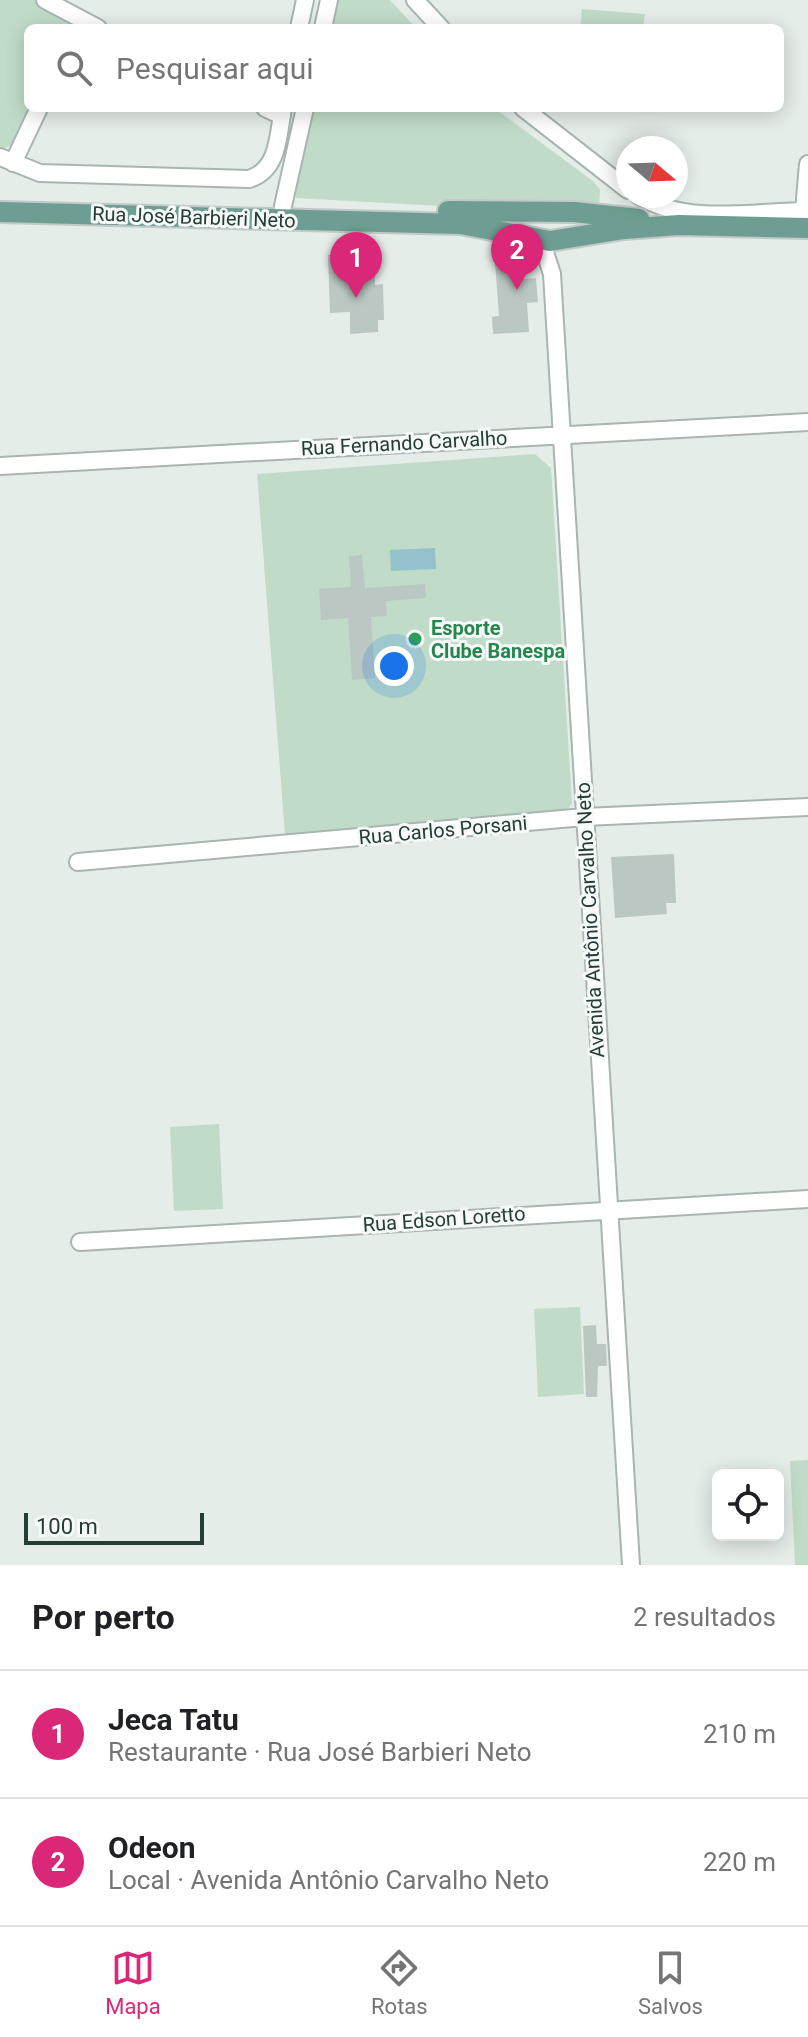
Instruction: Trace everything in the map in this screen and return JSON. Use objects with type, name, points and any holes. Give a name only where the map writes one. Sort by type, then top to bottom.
[{"type":"main road","name":"Rua José Barbieri Neto","points":[[0,199],[574,212]]},
{"type":"main road","name":"Rua José Barbieri Neto","points":[[0,212],[460,224],[536,240],[569,240]]},
{"type":"main road","points":[[530,212],[536,240]]},
{"type":"main road","points":[[679,225],[574,212],[569,240],[624,229],[806,219]]},
{"type":"street","points":[[45,0],[79,24]]},
{"type":"street","points":[[300,24],[305,0]]},
{"type":"street","points":[[324,24],[329,0]]},
{"type":"street","points":[[415,0],[437,24]]},
{"type":"street","points":[[36,112],[6,160],[40,173],[249,179],[261,175],[272,163],[283,112]]},
{"type":"street","points":[[283,206],[304,112]]},
{"type":"street","points":[[528,112],[616,181]]},
{"type":"street","points":[[671,208],[682,212],[806,219],[808,164]]},
{"type":"street","points":[[536,240],[552,274]]},
{"type":"street","points":[[552,274],[569,240]]},
{"type":"street","name":"Avenida Antônio Carvalho Neto","points":[[552,274],[631,1565]]},
{"type":"street","name":"Rua Fernando Carvalho","points":[[0,466],[808,422]]},
{"type":"street","name":"Rua Carlos Porsani","points":[[78,862],[584,817],[808,807]]},
{"type":"street","name":"Rua Edson Loretto","points":[[80,1242],[808,1199]]},
{"type":"green space","points":[[0,0],[40,0],[67,17],[70,24],[24,24],[24,112],[33,112],[14,145],[0,149]]},
{"type":"green space","points":[[336,0],[390,0],[412,24],[331,24]]},
{"type":"green space","points":[[582,9],[645,14],[644,24],[580,24]]},
{"type":"green space","points":[[311,112],[499,112],[593,181],[600,190],[599,207],[459,207],[296,198],[294,190]]},
{"type":"green space","name":"Esporte Clube Banespa","points":[[535,454],[551,468],[572,803],[563,816],[285,834],[257,474]]},
{"type":"green space","points":[[219,1124],[223,1209],[174,1211],[170,1127]]},
{"type":"green space","points":[[580,1307],[584,1394],[538,1397],[534,1309]]},
{"type":"green space","points":[[808,1460],[808,1565],[795,1565],[790,1461]]},
{"type":"water","points":[[435,548],[436,569],[391,571],[390,550]]},
{"type":"building","points":[[369,253],[369,276],[375,276],[375,285],[383,284],[384,320],[378,320],[378,332],[350,334],[350,312],[330,313],[328,255]]},
{"type":"building","points":[[523,259],[524,279],[536,278],[538,302],[527,303],[529,332],[493,334],[492,317],[499,316],[495,261]]},
{"type":"building","points":[[362,555],[365,588],[425,584],[426,598],[386,601],[387,616],[371,617],[375,678],[352,680],[348,618],[321,620],[319,589],[351,587],[349,556]]},
{"type":"building","points":[[674,854],[676,903],[666,903],[667,914],[615,918],[611,857]]},
{"type":"building","points":[[596,1325],[597,1344],[606,1344],[607,1366],[598,1366],[597,1397],[586,1397],[583,1326]]},
{"type":"place","name":"Odeon","points":[[517,290]]},
{"type":"place","name":"Jeca Tatu","points":[[356,298]]},
{"type":"place","name":"Esporte Clube Banespa","points":[[415,639]]}]
